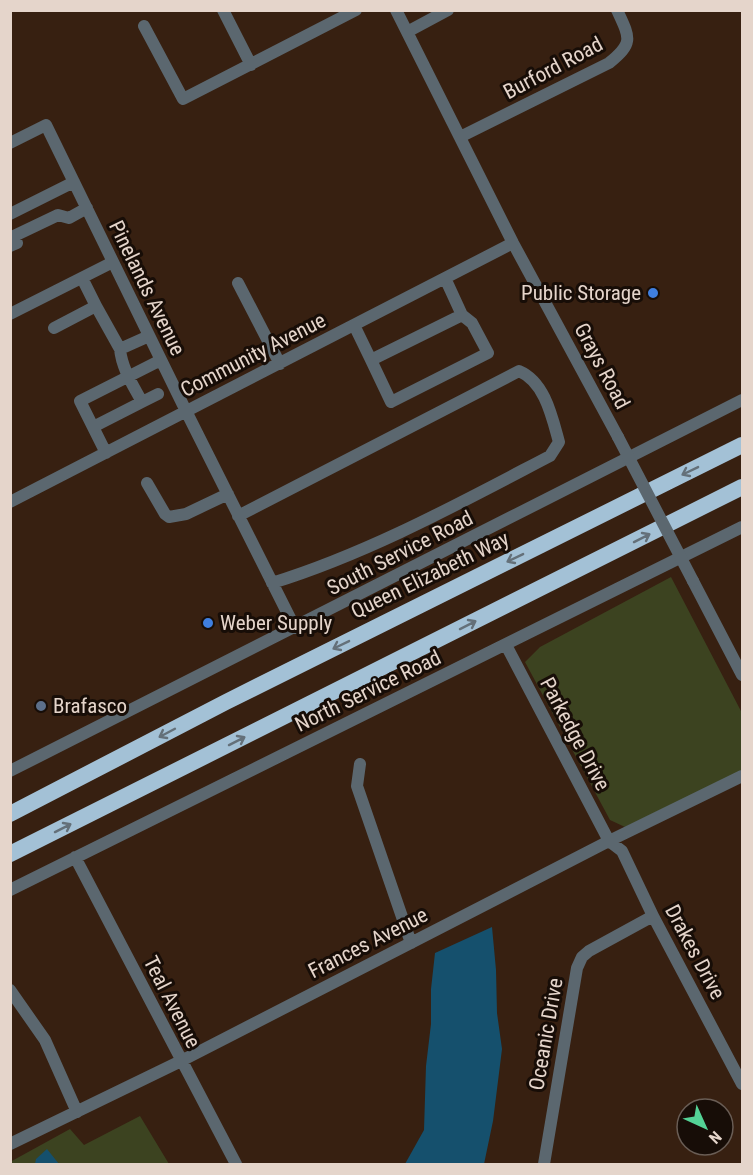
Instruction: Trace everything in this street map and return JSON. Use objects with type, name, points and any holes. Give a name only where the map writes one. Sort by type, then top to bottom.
[{"type":"highway","name":"Queen Elizabeth Way","points":[[10,814],[226,702],[742,445]]},
{"type":"highway","points":[[10,854],[742,487]]},
{"type":"street","points":[[223,10],[251,64]]},
{"type":"street","name":"Grays Road","points":[[396,10],[513,243],[618,437],[742,675]]},
{"type":"street","points":[[407,32],[448,10]]},
{"type":"street","name":"Burford Road","points":[[460,137],[609,63],[623,52],[628,34],[617,10]]},
{"type":"street","points":[[144,26],[183,99],[349,12]]},
{"type":"street","name":"Pinelands Avenue","points":[[10,143],[46,125],[295,628]]},
{"type":"street","points":[[10,214],[74,182]]},
{"type":"street","points":[[10,246],[17,243],[14,236],[58,215],[69,218],[87,208]]},
{"type":"street","name":"Community Avenue","points":[[10,502],[513,243]]},
{"type":"street","points":[[10,314],[113,262]]},
{"type":"street","points":[[82,278],[120,350],[122,363],[142,402]]},
{"type":"street","points":[[354,325],[391,402],[488,353],[472,323],[462,315],[445,278]]},
{"type":"street","points":[[238,283],[280,364]]},
{"type":"street","points":[[54,328],[96,306]]},
{"type":"street","points":[[371,360],[462,315]]},
{"type":"street","points":[[120,350],[149,336]]},
{"type":"street","points":[[106,453],[80,401],[161,360]]},
{"type":"street","points":[[238,516],[519,371],[529,375],[549,406],[559,442],[550,456],[359,550],[313,570],[272,583]]},
{"type":"street","points":[[93,427],[158,394]]},
{"type":"street","name":"South Service Road","points":[[10,771],[742,400]]},
{"type":"street","points":[[147,483],[169,517],[186,514],[228,494]]},
{"type":"street","name":"North Service Road","points":[[10,890],[742,527]]},
{"type":"street","name":"Parkedge Drive","points":[[506,645],[609,841]]},
{"type":"street","points":[[360,764],[357,786],[411,943]]},
{"type":"street","name":"Frances Avenue","points":[[10,1144],[181,1062],[609,841],[742,776]]},
{"type":"street","name":"Drakes Drive","points":[[609,841],[622,851],[653,916],[742,1084]]},
{"type":"street","name":"Teal Avenue","points":[[75,857],[236,1164]]},
{"type":"street","name":"Oceanic Drive","points":[[544,1164],[577,968],[582,957],[589,951],[653,916]]},
{"type":"street","points":[[10,990],[45,1040],[77,1112]]},
{"type":"green space","points":[[671,577],[742,713],[742,771],[625,827],[610,820],[525,662],[540,647]]},
{"type":"green space","points":[[140,1116],[169,1164],[11,1164],[10,1162],[70,1129],[84,1145]]},
{"type":"water","points":[[492,927],[497,1013],[502,1049],[493,1121],[484,1164],[405,1164],[424,1130],[426,1066],[435,953]]},
{"type":"water","points":[[47,1149],[59,1164],[35,1164],[36,1159]]},
{"type":"place","name":"Public Storage","points":[[653,293]]},
{"type":"place","name":"Weber Supply","points":[[208,623]]},
{"type":"place","name":"Brafasco","points":[[41,706]]}]
